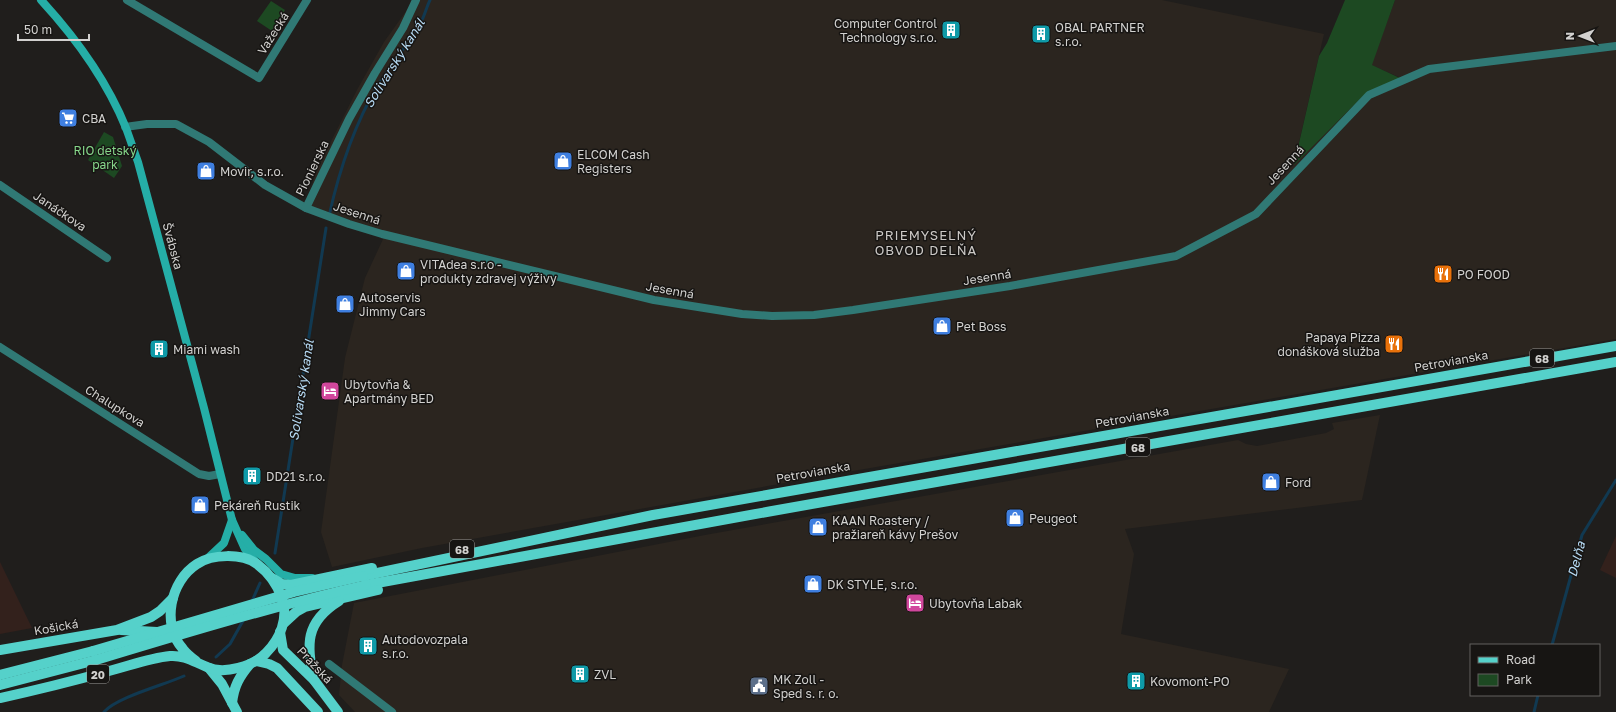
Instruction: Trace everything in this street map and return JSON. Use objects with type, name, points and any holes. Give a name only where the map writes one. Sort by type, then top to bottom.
[{"type":"main road","name":"Petrovianska","points":[[653,514],[1616,346]]},
{"type":"main road","name":"68","points":[[314,680],[309,654],[309,639],[315,624],[331,607],[363,585],[659,530],[853,498],[1616,362]]},
{"type":"main road","name":"68","points":[[318,712],[277,668],[269,664],[253,663],[236,668],[209,668],[196,661],[182,649],[176,639],[171,623],[170,611],[178,584],[197,564],[208,558],[221,556],[233,557],[256,563],[272,578],[282,584],[291,586],[322,578],[574,525],[653,514]]},
{"type":"main road","points":[[0,685],[257,603],[363,585],[653,514]]},
{"type":"main road","name":"68","points":[[272,578],[282,600],[285,612],[282,628]]},
{"type":"main road","points":[[235,707],[233,690],[239,677],[270,649],[282,628],[296,612],[305,607],[363,585]]},
{"type":"main road","name":"Košická","points":[[0,650],[117,630],[151,617],[160,611],[173,598]]},
{"type":"main road","name":"Pražská","points":[[282,628],[283,650],[314,680],[338,712]]},
{"type":"main road","name":"Košická","points":[[117,630],[164,633],[176,639]]},
{"type":"main road","points":[[0,675],[94,655]]},
{"type":"main road","name":"20","points":[[0,698],[35,691],[145,661],[170,656],[183,656],[196,661]]},
{"type":"main road","points":[[209,668],[222,684],[235,707]]},
{"type":"street","name":"Švábska","points":[[41,0],[96,71],[125,127],[138,162],[232,520],[245,549],[256,563]]},
{"type":"street","name":"Važecká","points":[[127,0],[259,78],[308,0]]},
{"type":"street","name":"Pionierska","points":[[125,127],[146,124],[176,124],[209,142],[265,185],[306,208],[349,119],[403,28],[416,0]]},
{"type":"street","name":"Jesenná","points":[[306,208],[378,232],[434,247],[654,300],[742,314],[810,316],[1004,287],[1176,256],[1256,214],[1369,95],[1429,69],[1616,46]]},
{"type":"street","name":"Janáčkova","points":[[0,185],[107,258]]},
{"type":"street","name":"Chalupkova","points":[[0,347],[199,474],[209,476],[220,474]]},
{"type":"street","points":[[208,558],[224,543],[232,520]]},
{"type":"street","points":[[232,520],[254,550],[266,559],[281,574],[295,578],[322,578]]},
{"type":"street","points":[[329,664],[392,712]]},
{"type":"shaded area","points":[[414,0],[1162,0],[1324,34],[1294,164],[1363,96],[1401,78],[1371,65],[1395,0],[1616,0],[1616,339],[824,476],[422,548],[332,567],[321,532],[345,358],[365,278],[384,237],[306,209],[316,171],[358,88],[384,42]]},
{"type":"shaded area","points":[[1380,415],[1362,500],[1125,529],[1134,554],[1121,634],[1289,669],[1269,712],[355,712],[339,695],[342,665],[354,603],[705,535],[1238,440],[1246,444],[1257,446],[1326,433],[1334,429],[1332,423]]},
{"type":"shaded area","points":[[1616,536],[1616,578],[1600,570]]},
{"type":"shaded area","points":[[0,562],[32,628],[0,634]]},
{"type":"green space","points":[[1345,0],[1395,0],[1372,65],[1402,79],[1363,96],[1294,165],[1319,56],[1327,43]]},
{"type":"green space","points":[[271,1],[285,10],[272,31],[257,21]]},
{"type":"green space","name":"RIO detský park","points":[[104,132],[113,137],[122,166],[114,178],[88,160]]},
{"type":"waterway","name":"Solivarský kanál","points":[[329,216],[348,149],[369,100],[412,37],[422,20],[430,0]]},
{"type":"waterway","name":"Solivarský kanál","points":[[275,553],[326,228]]},
{"type":"waterway","name":"Delňa","points":[[1552,644],[1582,535],[1616,480]]},
{"type":"waterway","name":"Solivarský kanál","points":[[252,601],[260,583]]},
{"type":"waterway","name":"Solivarský kanál","points":[[216,657],[230,644],[244,619]]},
{"type":"waterway","name":"Solivarský kanál","points":[[104,712],[119,701],[130,696],[184,676]]},
{"type":"waterway","name":"Delňa","points":[[1534,712],[1538,696]]},
{"type":"place","name":"Computer Control Technology s.r.o.","points":[[951,30]]},
{"type":"place","name":"OBAL PARTNER s.r.o.","points":[[1041,34]]},
{"type":"place","name":"CBA","points":[[68,118]]},
{"type":"place","name":"ELCOM Cash Registers","points":[[563,161]]},
{"type":"place","name":"Movir, s.r.o.","points":[[206,171]]},
{"type":"place","name":"VITAdea s.r.o - produkty zdravej výživy","points":[[406,271]]},
{"type":"place","name":"PO FOOD","points":[[1443,274]]},
{"type":"place","name":"Autoservis Jimmy Cars","points":[[345,304]]},
{"type":"place","name":"Pet Boss","points":[[942,326]]},
{"type":"place","name":"Papaya Pizza donášková služba","points":[[1394,344]]},
{"type":"place","name":"Miami wash","points":[[159,349]]},
{"type":"place","name":"Ubytovňa & Apartmány BED","points":[[330,391]]},
{"type":"place","name":"DD21 s.r.o.","points":[[252,476]]},
{"type":"place","name":"Ford","points":[[1271,482]]},
{"type":"place","name":"Pekáreň Rustik","points":[[200,505]]},
{"type":"place","name":"Peugeot","points":[[1015,518]]},
{"type":"place","name":"KAAN Roastery / pražiareň kávy Prešov","points":[[818,527]]},
{"type":"place","name":"DK STYLE, s.r.o.","points":[[813,584]]},
{"type":"place","name":"Ubytovňa Labak","points":[[915,603]]},
{"type":"place","name":"Autodovozpala s.r.o.","points":[[368,646]]},
{"type":"place","name":"ZVL","points":[[580,674]]},
{"type":"place","name":"Kovomont-PO","points":[[1136,681]]},
{"type":"place","name":"MK Zoll - Sped s. r. o.","points":[[759,686]]},
{"type":"district","name":"PRIEMYSELNÝ OBVOD DELŇA","points":[[926,242]]}]
